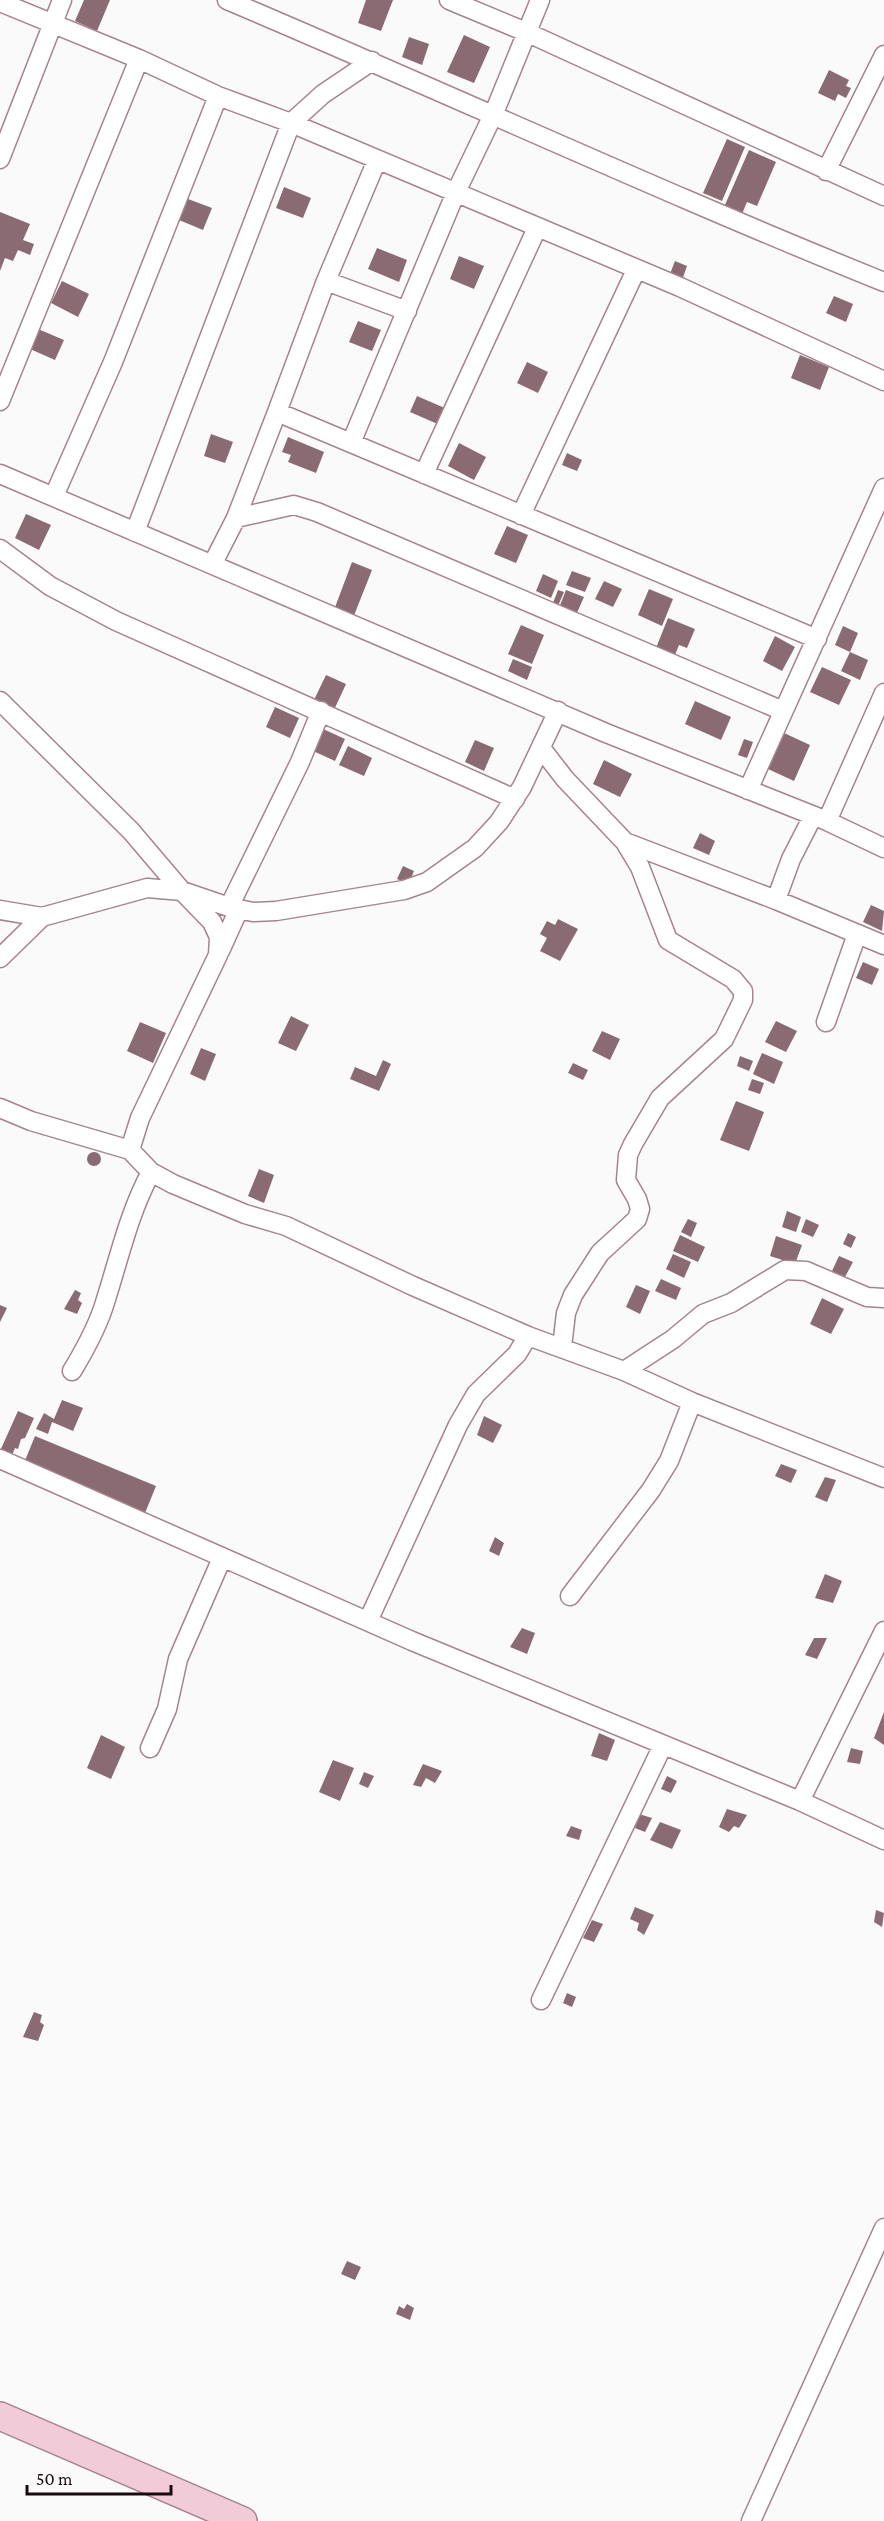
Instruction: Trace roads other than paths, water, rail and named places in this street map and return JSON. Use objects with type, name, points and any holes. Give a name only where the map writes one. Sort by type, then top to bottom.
[{"type":"main road","points":[[0,2416],[243,2521]]},
{"type":"street","points":[[0,159],[62,0]]},
{"type":"street","points":[[227,0],[494,113],[713,213],[884,282]]},
{"type":"street","points":[[449,0],[526,32],[825,171],[884,196]]},
{"type":"street","points":[[351,443],[456,192],[494,113],[540,0]]},
{"type":"street","points":[[0,2],[140,59],[218,96],[291,123],[680,287],[884,381]]},
{"type":"street","points":[[825,171],[884,55]]},
{"type":"street","points":[[0,402],[140,59]]},
{"type":"street","points":[[135,532],[291,123],[323,94],[372,61]]},
{"type":"street","points":[[54,496],[113,362],[218,96]]},
{"type":"street","points":[[213,563],[236,518],[326,281],[377,160]]},
{"type":"street","points":[[424,474],[537,228]]},
{"type":"street","points":[[520,515],[636,270]]},
{"type":"street","points":[[326,281],[407,311]]},
{"type":"street","points":[[277,412],[817,639]]},
{"type":"street","points":[[0,474],[558,711],[820,818],[884,848]]},
{"type":"street","points":[[748,790],[884,488]]},
{"type":"street","points":[[236,518],[294,505],[317,512],[783,711]]},
{"type":"street","points":[[0,549],[50,586],[116,621],[515,799]]},
{"type":"street","points":[[776,900],[791,859],[820,818],[884,693]]},
{"type":"street","points":[[0,701],[131,831],[212,922],[219,937],[218,955]]},
{"type":"street","points":[[130,1150],[140,1118],[218,955],[234,908],[321,711]]},
{"type":"street","points":[[0,910],[42,917],[147,888],[182,891],[234,908],[276,911],[404,890],[428,882],[475,848],[499,822],[515,799],[558,711]]},
{"type":"street","points":[[541,748],[565,779],[624,842],[640,867],[668,940],[733,979],[742,991],[744,1000],[724,1039],[660,1098],[633,1144],[628,1155],[626,1180],[638,1199],[640,1209],[637,1219],[600,1254],[573,1295],[566,1313],[562,1347]]},
{"type":"street","points":[[624,842],[776,900],[884,945]]},
{"type":"street","points":[[0,958],[42,917]]},
{"type":"street","points":[[826,1022],[857,934]]},
{"type":"street","points":[[0,1108],[31,1121],[130,1150],[151,1172],[173,1184],[245,1214],[286,1226],[339,1249],[413,1286],[528,1336],[624,1371],[692,1402],[884,1478]]},
{"type":"street","points":[[72,1371],[90,1341],[106,1300],[117,1254],[136,1199],[151,1172]]},
{"type":"street","points":[[624,1371],[673,1340],[703,1314],[731,1303],[785,1270],[806,1271],[867,1297],[884,1298]]},
{"type":"street","points":[[368,1621],[458,1425],[476,1394],[517,1354],[528,1336]]},
{"type":"street","points":[[570,1596],[651,1490],[669,1461],[692,1402]]},
{"type":"street","points":[[0,1459],[368,1621],[800,1801],[884,1840]]},
{"type":"street","points":[[150,1748],[167,1709],[178,1659],[222,1558]]},
{"type":"street","points":[[800,1801],[884,1631]]},
{"type":"street","points":[[541,2000],[663,1744]]},
{"type":"street","points":[[751,2521],[884,2228]]}]
